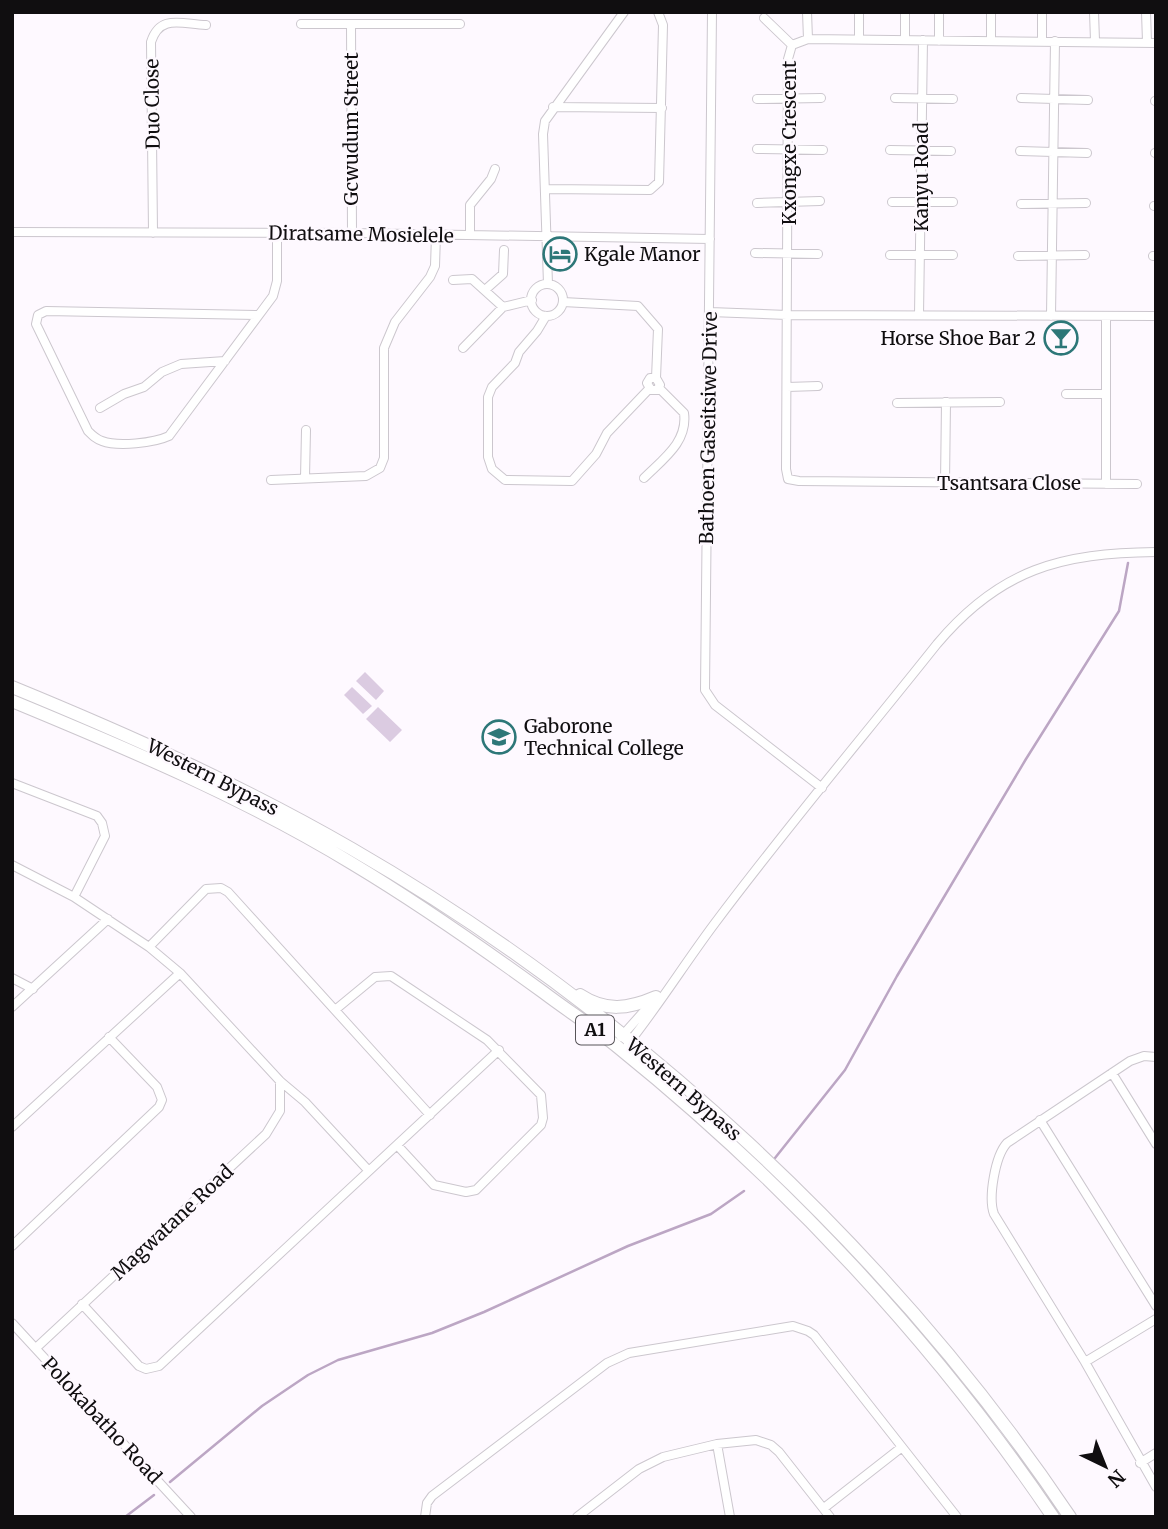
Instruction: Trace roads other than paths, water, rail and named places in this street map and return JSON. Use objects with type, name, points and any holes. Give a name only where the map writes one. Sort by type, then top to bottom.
[{"type":"highway","name":"Western Bypass","points":[[12,687],[175,756],[298,819],[427,895],[525,962],[623,1043],[717,1115],[792,1185],[870,1266],[960,1371],[1015,1440],[1070,1517]]},
{"type":"highway","name":"Western Bypass","points":[[12,701],[169,766],[351,863],[623,1043],[783,1194],[860,1275],[950,1379],[1053,1517]]},
{"type":"highway","points":[[525,962],[589,1001],[601,1005],[624,1008],[656,997]]},
{"type":"street","points":[[548,285],[543,134],[545,121],[624,12]]},
{"type":"street","points":[[545,190],[650,190],[656,187],[659,182],[663,25],[658,12]]},
{"type":"street","name":"Bathoen Gaseitsiwe Drive","points":[[712,12],[705,690],[715,705],[822,788]]},
{"type":"street","points":[[807,12],[808,39]]},
{"type":"street","points":[[859,12],[859,39]]},
{"type":"street","points":[[905,12],[905,40]]},
{"type":"street","points":[[939,12],[939,41]]},
{"type":"street","points":[[991,12],[991,41]]},
{"type":"street","points":[[1042,12],[1042,41]]},
{"type":"street","points":[[1094,12],[1095,41]]},
{"type":"street","points":[[1146,12],[1151,43]]},
{"type":"street","points":[[764,18],[792,45]]},
{"type":"street","name":"Duo Close","points":[[153,233],[151,42],[155,28],[163,23],[206,25]]},
{"type":"street","points":[[301,24],[460,24]]},
{"type":"street","name":"Gcwudum Street","points":[[351,24],[352,233]]},
{"type":"street","name":"Kxongxe Crescent","points":[[788,479],[788,60],[792,45],[808,39],[1151,43]]},
{"type":"street","name":"Kanyu Road","points":[[919,314],[923,40]]},
{"type":"street","points":[[1051,316],[1055,41]]},
{"type":"street","points":[[757,99],[821,98]]},
{"type":"street","points":[[895,98],[953,99]]},
{"type":"street","points":[[1021,98],[1088,100]]},
{"type":"street","points":[[553,107],[662,108]]},
{"type":"street","points":[[757,149],[823,150]]},
{"type":"street","points":[[890,150],[951,150]]},
{"type":"street","points":[[1020,151],[1087,153]]},
{"type":"street","points":[[470,235],[470,205],[491,179],[495,169]]},
{"type":"street","points":[[757,203],[820,201]]},
{"type":"street","points":[[892,202],[953,202]]},
{"type":"street","points":[[1021,204],[1086,203]]},
{"type":"street","name":"Diratsame Mosielele","points":[[12,232],[352,233],[710,239]]},
{"type":"street","points":[[258,315],[46,310],[38,315],[36,324],[88,431],[96,439],[106,443],[157,442],[169,436],[273,296],[277,233]]},
{"type":"street","points":[[271,480],[366,477],[380,468],[384,458],[384,348],[396,322],[430,277],[435,266],[436,235]]},
{"type":"street","points":[[485,290],[503,274],[504,250]]},
{"type":"street","points":[[755,253],[818,254]]},
{"type":"street","points":[[890,255],[953,255]]},
{"type":"street","points":[[1018,256],[1085,255]]},
{"type":"street","points":[[453,279],[472,279],[503,307]]},
{"type":"street","points":[[546,316],[536,311],[532,300],[537,289],[548,285],[559,290],[563,302],[558,312],[546,316],[519,352],[515,363],[490,392],[488,457],[492,470],[500,477],[505,480],[572,481],[599,450],[607,433],[649,388]]},
{"type":"street","points":[[463,348],[503,307],[532,300]]},
{"type":"street","points":[[563,302],[638,306],[658,329],[656,378],[660,382],[659,388]]},
{"type":"street","points":[[710,312],[787,315],[1156,316]]},
{"type":"street","name":"Tsantsara Close","points":[[788,479],[1106,484],[1106,316]]},
{"type":"street","points":[[100,408],[124,394],[144,387],[162,372],[181,364],[225,361]]},
{"type":"street","points":[[649,388],[648,380],[656,378]]},
{"type":"street","points":[[787,387],[818,386]]},
{"type":"street","points":[[649,388],[654,391],[659,388]]},
{"type":"street","points":[[644,478],[680,440],[684,432],[685,423],[681,409],[659,388]]},
{"type":"street","points":[[1066,394],[1106,394]]},
{"type":"street","points":[[945,483],[946,402]]},
{"type":"street","points":[[897,403],[1000,402]]},
{"type":"street","points":[[305,478],[306,430]]},
{"type":"street","points":[[1106,484],[1138,484]]},
{"type":"street","points":[[623,1043],[660,1004],[671,984],[715,923],[937,644],[978,603],[1006,583],[1055,562],[1113,553],[1156,552]]},
{"type":"street","points":[[12,783],[97,816],[102,823],[105,836],[74,897]]},
{"type":"street","points":[[12,865],[74,897],[149,947],[180,973],[280,1081],[305,1102],[368,1170]]},
{"type":"street","points":[[149,947],[206,889],[221,888],[229,892],[430,1115]]},
{"type":"street","points":[[12,1007],[108,919]]},
{"type":"street","points":[[12,1127],[180,973]]},
{"type":"street","points":[[335,1010],[375,977],[391,976],[499,1050],[541,1095],[541,1125],[476,1190],[466,1192],[433,1185],[397,1145]]},
{"type":"street","points":[[12,978],[33,989]]},
{"type":"street","points":[[623,1043],[656,997],[671,984]]},
{"type":"street","points":[[12,1246],[159,1107],[162,1100],[157,1087],[110,1037]]},
{"type":"street","points":[[82,1304],[139,1366],[154,1368],[499,1050]]},
{"type":"street","points":[[1156,1058],[1144,1056],[1130,1061],[1040,1120],[1003,1148],[990,1200],[991,1207],[1085,1362],[1156,1487]]},
{"type":"street","points":[[1112,1073],[1156,1144]]},
{"type":"street","name":"Magwatane Road","points":[[36,1348],[266,1135],[280,1111],[280,1081]]},
{"type":"street","points":[[1040,1120],[1156,1306]]},
{"type":"street","points":[[1085,1362],[1156,1319]]},
{"type":"street","name":"Polokabatho Road","points":[[12,1322],[191,1517]]},
{"type":"street","points":[[425,1517],[427,1503],[432,1496],[617,1357],[793,1325],[808,1331],[957,1517]]},
{"type":"street","points":[[577,1517],[651,1461],[718,1444],[756,1440],[771,1445],[830,1517]]},
{"type":"street","points":[[718,1444],[730,1517]]},
{"type":"street","points":[[824,1508],[902,1447]]},
{"type":"street","points":[[1140,1463],[1156,1453]]},
{"type":"waterway","points":[[775,1158],[845,1070],[897,976],[1026,759],[1119,611],[1128,563]]},
{"type":"waterway","points":[[170,1482],[262,1406],[308,1375],[338,1360],[432,1333],[484,1312],[628,1246],[711,1214],[744,1191]]},
{"type":"waterway","points":[[125,1517],[154,1495]]},
{"type":"place","name":"Kgale Manor","points":[[560,254]]},
{"type":"place","name":"Horse Shoe Bar 2","points":[[1061,338]]},
{"type":"place","name":"Gaborone Technical College","points":[[499,737]]}]
